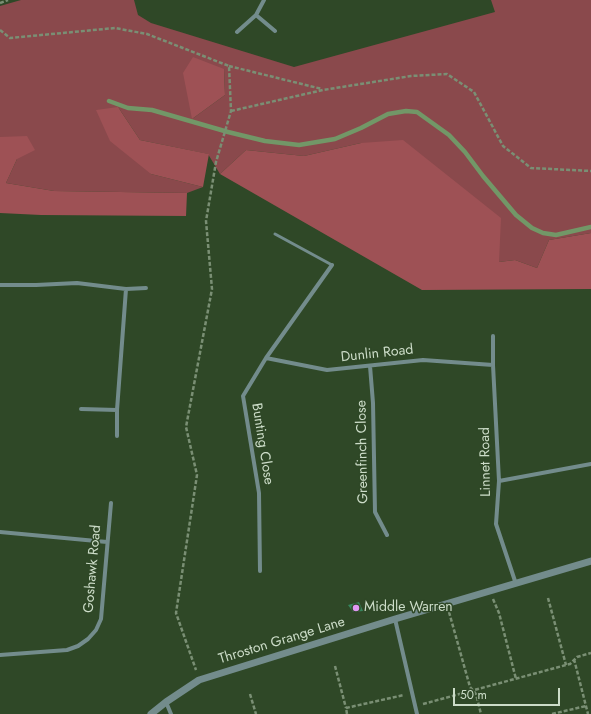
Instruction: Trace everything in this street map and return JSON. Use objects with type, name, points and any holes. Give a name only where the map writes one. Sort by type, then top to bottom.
[{"type":"street","points":[[237,32],[256,15],[264,0]]},
{"type":"street","points":[[256,15],[275,31]]},
{"type":"street","name":"Bunting Close","points":[[260,571],[259,493],[244,396],[284,331],[332,265]]},
{"type":"street","points":[[0,285],[36,286],[77,283],[126,289],[146,288]]},
{"type":"street","points":[[117,436],[117,410],[126,289]]},
{"type":"street","name":"Linnet Road","points":[[493,336],[499,481],[496,524],[516,584]]},
{"type":"street","name":"Dunlin Road","points":[[266,358],[327,370],[423,360],[493,365]]},
{"type":"street","name":"Greenfinch Close","points":[[370,366],[373,403],[375,512],[387,535]]},
{"type":"street","points":[[81,408],[117,410]]},
{"type":"street","points":[[499,481],[591,464]]},
{"type":"street","name":"Goshawk Road","points":[[0,655],[67,650],[78,646],[88,639],[96,630],[101,619],[111,504]]},
{"type":"street","points":[[0,532],[107,542]]},
{"type":"street","name":"Throston Grange Lane","points":[[151,714],[199,680],[395,619],[591,561]]},
{"type":"street","points":[[395,619],[417,714]]},
{"type":"street","points":[[166,702],[171,714]]},
{"type":"lane","points":[[275,234],[332,265]]},
{"type":"path","points":[[0,3],[8,0]]},
{"type":"path","points":[[0,30],[10,38],[115,28],[147,34],[229,66],[323,90]]},
{"type":"path","points":[[199,680],[176,613],[197,475],[186,427],[212,289],[206,221],[216,162],[231,111],[229,66]]},
{"type":"path","points":[[231,111],[323,90],[411,76],[447,74],[474,92],[503,146],[530,168],[591,171]]},
{"type":"path","points":[[490,591],[499,613],[516,679]]},
{"type":"path","points":[[548,598],[566,665]]},
{"type":"path","points":[[446,604],[470,687],[476,694],[481,714]]},
{"type":"path","points":[[415,706],[570,664],[577,657],[591,653]]},
{"type":"path","points":[[574,659],[588,714]]},
{"type":"path","points":[[335,666],[347,714]]},
{"type":"path","points":[[346,708],[412,693]]},
{"type":"path","points":[[250,694],[256,714]]},
{"type":"path","points":[[552,714],[586,706]]},
{"type":"shaded area","points":[[21,0],[134,0],[138,15],[151,23],[294,67],[495,12],[491,0],[591,0],[591,233],[549,240],[537,268],[515,260],[499,262],[361,143],[304,156],[246,150],[220,174],[208,154],[140,140],[118,107],[151,174],[203,187],[187,193],[54,191],[6,183],[17,159],[0,137],[0,6]],"holes":[[[224,69],[225,95],[192,119]]]},
{"type":"shaded area","points":[[193,57],[224,69],[225,95],[192,119],[183,73]]},
{"type":"shaded area","points":[[118,107],[140,140],[209,154],[203,187],[151,174],[110,141],[96,110]]},
{"type":"shaded area","points":[[27,136],[35,150],[17,159],[6,183],[54,191],[187,193],[186,216],[41,215],[0,213],[0,137]]},
{"type":"shaded area","points":[[403,140],[501,218],[499,262],[515,260],[537,268],[549,240],[591,233],[591,289],[422,290],[220,174],[246,150],[304,156],[361,143]]},
{"type":"building","name":"Middle Warren","points":[[359,602],[363,611],[353,612],[348,605]]},
{"type":"waterway","points":[[109,101],[128,108],[152,110],[265,141],[299,145],[335,139],[388,114],[406,111],[417,112],[449,135],[465,152],[516,215],[532,228],[543,233],[556,235],[591,227]]},
{"type":"place","name":"Middle Warren","points":[[356,608]]}]
